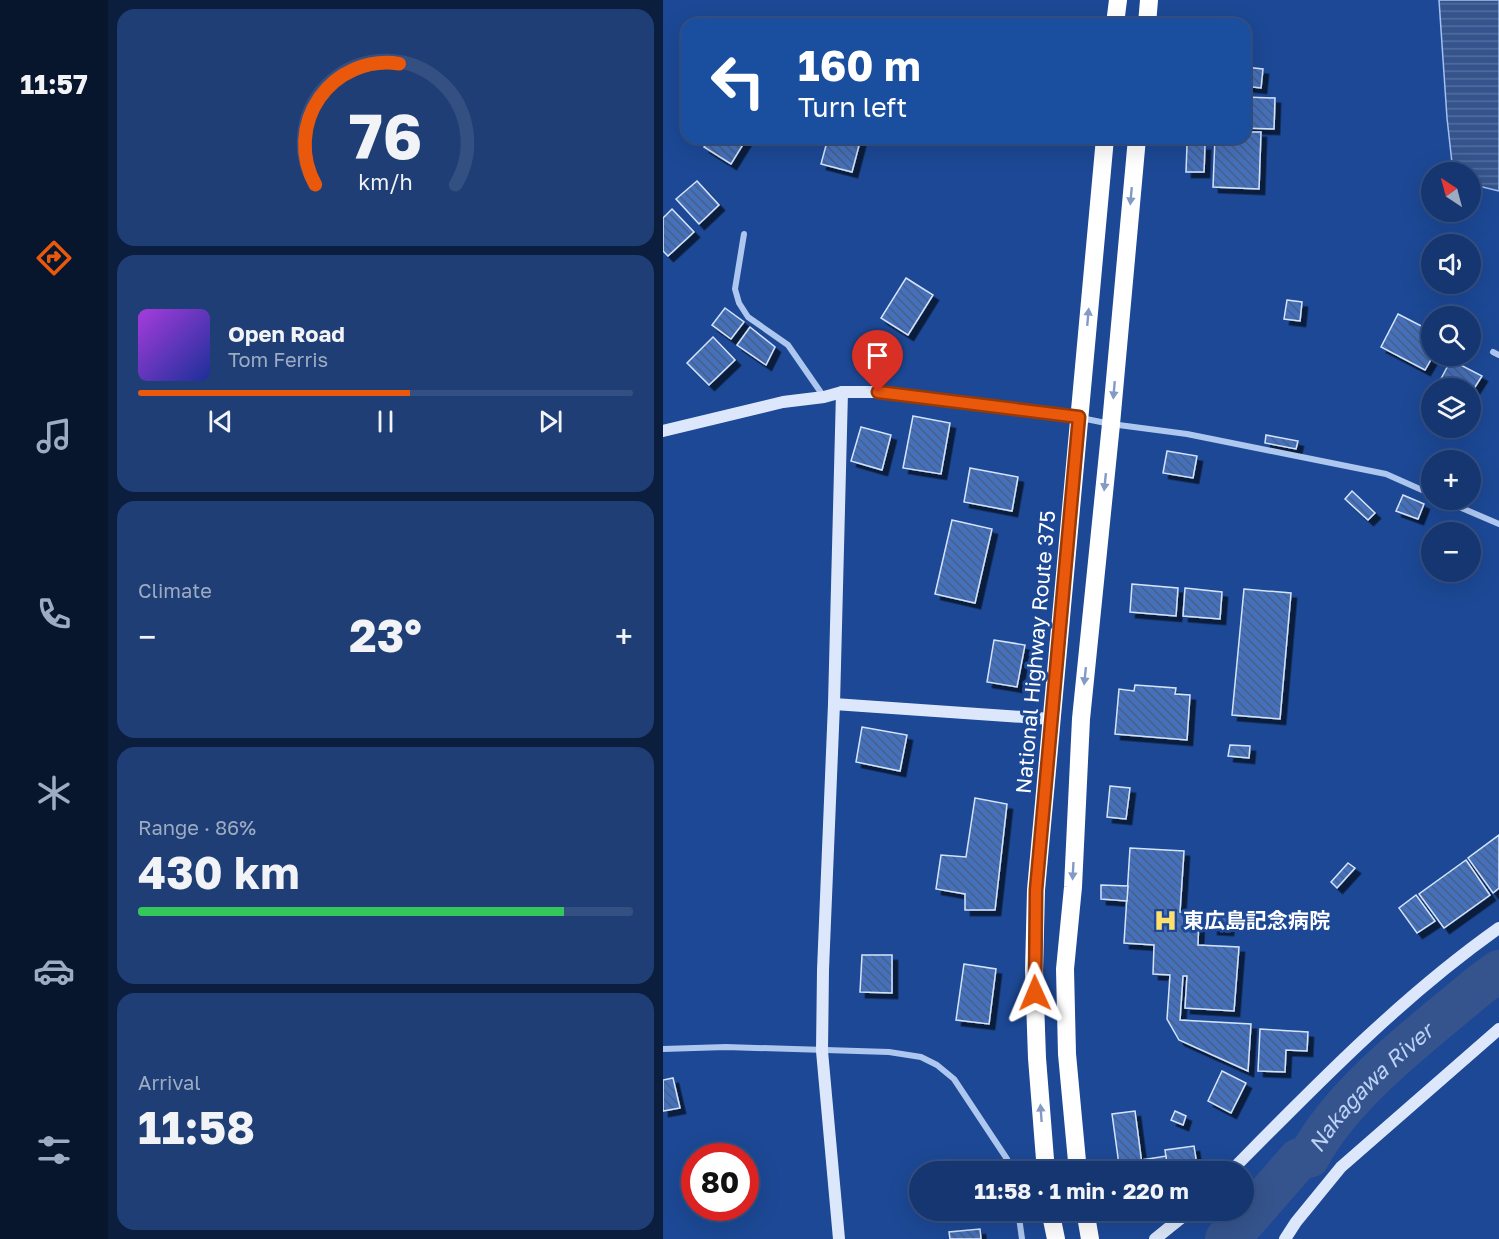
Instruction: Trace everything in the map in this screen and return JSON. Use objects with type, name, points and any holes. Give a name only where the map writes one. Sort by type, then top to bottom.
[{"type":"highway","points":[[1116,18],[1117,0]]},
{"type":"highway","points":[[1148,18],[1149,0]]},
{"type":"highway","name":"National Highway Route 375","points":[[1045,1161],[1037,1058],[1034,971],[1036,890],[1104,144]]},
{"type":"highway","points":[[1077,1161],[1067,1054],[1065,969],[1073,887],[1081,719],[1136,144]]},
{"type":"highway","points":[[1052,1221],[1056,1239]]},
{"type":"highway","points":[[1087,1221],[1090,1239]]},
{"type":"street","points":[[744,234],[735,289],[739,303],[748,317],[787,345],[824,397]]},
{"type":"street","points":[[839,1239],[822,1051],[842,392]]},
{"type":"street","points":[[663,431],[783,402],[824,397],[842,392],[878,392],[1079,417],[1111,424],[1187,434],[1386,474],[1421,490]]},
{"type":"street","points":[[1466,510],[1499,524]]},
{"type":"street","points":[[834,704],[1051,719]]},
{"type":"street","points":[[1241,1161],[1373,1031],[1466,952],[1499,928]]},
{"type":"street","points":[[1285,1239],[1341,1167],[1499,1029]]},
{"type":"street","points":[[663,1049],[726,1047],[889,1052],[921,1057],[937,1065],[954,1079],[1008,1161]]},
{"type":"street","points":[[1020,1221],[1022,1239]]},
{"type":"street","points":[[1155,1239],[1177,1221]]},
{"type":"water","points":[[1439,0],[1499,0],[1499,191],[1481,187],[1481,162],[1452,162]]},
{"type":"building","points":[[1251,68],[1263,69],[1261,88],[1251,87]]},
{"type":"building","points":[[1251,97],[1275,98],[1274,129],[1251,128]]},
{"type":"building","points":[[1251,132],[1261,132],[1259,189],[1213,187],[1215,144],[1251,144]]},
{"type":"building","points":[[706,144],[743,144],[731,164],[704,147]]},
{"type":"building","points":[[826,144],[859,144],[852,172],[821,164]]},
{"type":"building","points":[[1187,145],[1205,145],[1204,172],[1186,172]]},
{"type":"building","points":[[697,181],[719,205],[699,224],[676,199]]},
{"type":"building","points":[[672,209],[694,232],[668,256],[663,251],[663,218]]},
{"type":"building","points":[[906,278],[933,295],[908,335],[881,318]]},
{"type":"building","points":[[1287,300],[1302,302],[1300,321],[1284,319]]},
{"type":"building","points":[[725,308],[744,322],[731,339],[712,325]]},
{"type":"building","points":[[1398,314],[1421,326],[1421,366],[1427,366],[1425,370],[1381,347]]},
{"type":"building","points":[[750,327],[775,347],[766,365],[737,345]]},
{"type":"building","points":[[713,337],[735,360],[709,385],[687,363]]},
{"type":"building","points":[[1448,366],[1463,366],[1482,376],[1481,378],[1441,378]]},
{"type":"building","points":[[913,416],[950,423],[941,474],[903,468]]},
{"type":"building","points":[[861,427],[891,435],[882,470],[851,461]]},
{"type":"building","points":[[1266,435],[1298,441],[1296,449],[1265,443]]},
{"type":"building","points":[[1167,451],[1197,456],[1193,478],[1163,473]]},
{"type":"building","points":[[970,468],[1018,477],[1012,511],[964,502]]},
{"type":"building","points":[[1352,491],[1375,513],[1368,520],[1345,499]]},
{"type":"building","points":[[1403,495],[1421,503],[1422,510],[1418,519],[1396,511]]},
{"type":"building","points":[[952,520],[992,529],[975,603],[935,594]]},
{"type":"building","points":[[1132,584],[1178,588],[1176,616],[1130,612]]},
{"type":"building","points":[[1185,588],[1222,592],[1220,619],[1183,616]]},
{"type":"building","points":[[1244,589],[1291,593],[1280,719],[1232,715]]},
{"type":"building","points":[[994,640],[1025,645],[1017,687],[987,682]]},
{"type":"building","points":[[1135,685],[1176,688],[1175,694],[1190,695],[1187,740],[1115,734],[1119,689],[1134,691]]},
{"type":"building","points":[[862,727],[907,735],[900,771],[856,762]]},
{"type":"building","points":[[1230,745],[1250,746],[1249,758],[1228,756]]},
{"type":"building","points":[[1110,786],[1130,788],[1126,819],[1107,817]]},
{"type":"building","points":[[975,798],[1007,804],[995,910],[965,910],[965,894],[936,889],[941,855],[966,857]]},
{"type":"building","points":[[1499,835],[1499,888],[1493,893],[1468,858]]},
{"type":"building","points":[[1130,848],[1184,851],[1180,912],[1199,913],[1198,945],[1239,947],[1234,1011],[1185,1008],[1187,976],[1183,976],[1180,1020],[1251,1024],[1248,1071],[1179,1040],[1167,1019],[1170,975],[1153,974],[1154,945],[1124,943]]},
{"type":"building","points":[[1466,860],[1490,895],[1444,928],[1419,894]]},
{"type":"building","points":[[1348,863],[1355,868],[1337,888],[1331,882]]},
{"type":"building","points":[[1101,885],[1128,886],[1127,901],[1101,899]]},
{"type":"building","points":[[1416,895],[1435,921],[1417,933],[1399,908]]},
{"type":"building","points":[[1214,911],[1230,913],[1228,930],[1212,929]]},
{"type":"building","points":[[862,955],[892,955],[892,993],[860,992]]},
{"type":"building","points":[[964,964],[996,969],[989,1024],[956,1020]]},
{"type":"building","points":[[1260,1029],[1308,1032],[1307,1051],[1286,1050],[1285,1072],[1258,1071]]},
{"type":"building","points":[[1222,1071],[1246,1083],[1231,1113],[1208,1101]]},
{"type":"building","points":[[673,1078],[680,1108],[663,1111],[663,1080]]},
{"type":"building","points":[[1135,1111],[1142,1161],[1118,1161],[1112,1114]]},
{"type":"building","points":[[1175,1111],[1186,1116],[1183,1125],[1171,1120]]},
{"type":"building","points":[[1194,1146],[1196,1161],[1166,1161],[1165,1150]]},
{"type":"building","points":[[1166,1156],[1167,1161],[1142,1161]]},
{"type":"building","points":[[980,1229],[981,1239],[950,1239],[949,1232]]},
{"type":"waterway","name":"Nakagawa River","points":[[1226,1239],[1235,1232],[1299,1159],[1309,1157],[1342,1109],[1363,1086],[1410,1043],[1499,971]]},
{"type":"place","name":"東広島記念病院","points":[[1165,920]]},
{"type":"route","points":[[878,392],[1079,417],[1036,890],[1035,993]]}]
